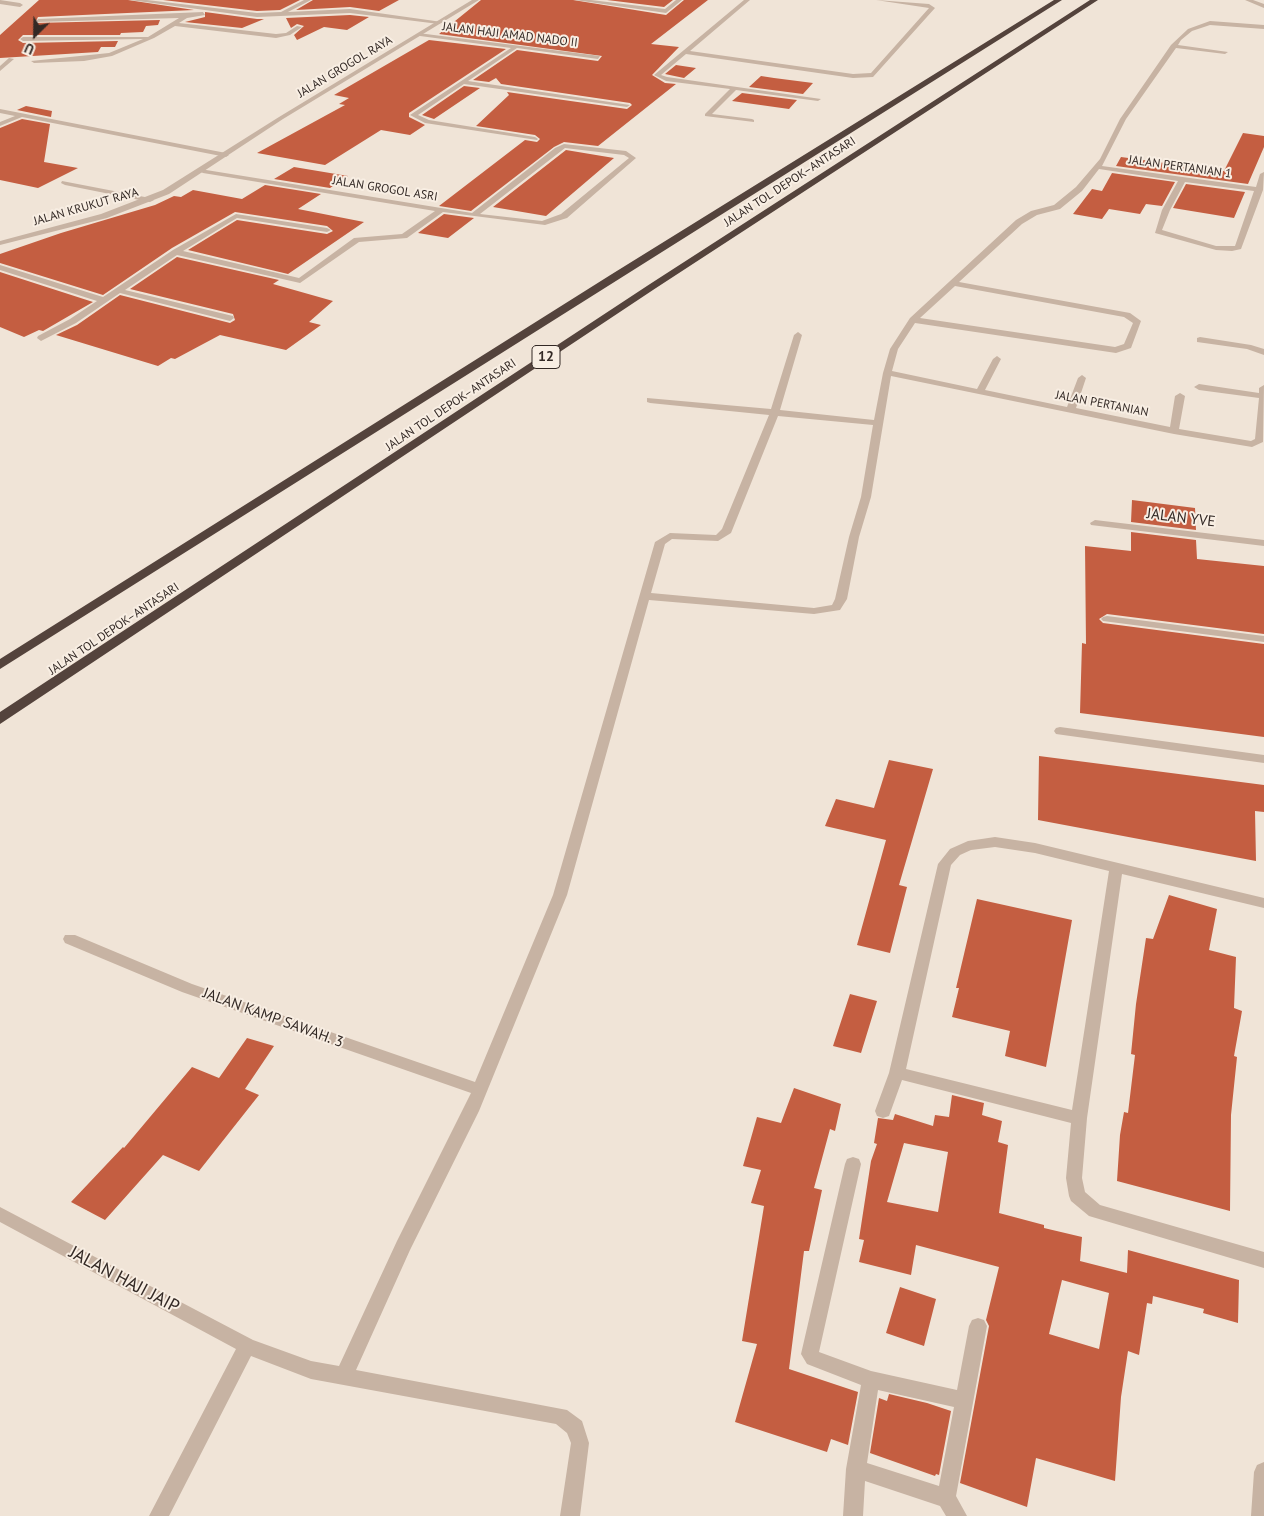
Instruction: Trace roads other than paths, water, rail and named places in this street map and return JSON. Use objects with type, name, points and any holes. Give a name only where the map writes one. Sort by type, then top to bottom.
[{"type":"highway","name":"JALAN TOL DEPOK–ANTASARI","points":[[0,665],[615,276],[1059,0]]},
{"type":"highway","name":"JALAN TOL DEPOK–ANTASARI","points":[[0,719],[653,286],[1095,0]]},
{"type":"street","points":[[133,0],[217,12],[278,15],[350,11],[439,22]]},
{"type":"street","points":[[278,15],[308,0]]},
{"type":"street","name":"JALAN GROGOL RAYA","points":[[226,155],[281,118],[476,0]]},
{"type":"street","points":[[578,0],[666,12],[679,0]]},
{"type":"street","points":[[747,0],[657,75],[666,79],[818,99]]},
{"type":"street","points":[[686,52],[853,76],[873,75],[932,8],[929,6],[879,0]]},
{"type":"street","points":[[1248,0],[1264,6]]},
{"type":"street","points":[[0,2],[20,5]]},
{"type":"street","points":[[38,21],[186,16],[217,12]]},
{"type":"street","points":[[34,61],[98,58],[118,52],[152,37],[186,16]]},
{"type":"street","points":[[645,596],[814,611],[836,608],[841,599],[854,537],[866,497],[887,374],[894,349],[912,320],[1019,222],[1027,216],[1064,203],[1079,190],[1097,167],[1123,119],[1173,46],[1190,30],[1206,24],[1221,22],[1264,27]]},
{"type":"street","points":[[174,24],[276,36],[288,34],[299,27]]},
{"type":"street","name":"JALAN HAJI AMAD NADO II","points":[[420,34],[598,57]]},
{"type":"street","points":[[23,39],[152,37]]},
{"type":"street","points":[[517,46],[413,115],[427,122],[535,139]]},
{"type":"street","points":[[1173,46],[1225,52]]},
{"type":"street","points":[[0,68],[11,59]]},
{"type":"street","points":[[461,82],[627,105]]},
{"type":"street","points":[[735,88],[707,115],[752,121]]},
{"type":"street","points":[[0,111],[226,155]]},
{"type":"street","points":[[0,124],[20,116]]},
{"type":"street","name":"JALAN GROGOL ASRI","points":[[202,170],[442,210],[533,222],[552,221],[564,216],[632,161],[632,156],[564,146],[557,149],[473,214]]},
{"type":"street","name":"JALAN KRUKUT RAYA","points":[[0,243],[104,216],[150,200],[226,155]]},
{"type":"street","name":"JALAN PERTANIAN 1","points":[[1097,167],[1259,190]]},
{"type":"street","points":[[1183,179],[1166,210],[1158,230],[1163,234],[1223,249],[1238,247],[1264,174]]},
{"type":"street","points":[[65,183],[150,200]]},
{"type":"street","points":[[176,252],[302,280],[357,240],[404,236],[442,210]]},
{"type":"street","points":[[42,338],[231,218],[240,215],[327,230]]},
{"type":"street","points":[[0,267],[103,300]]},
{"type":"street","points":[[912,320],[1116,350],[1128,346],[1137,323],[1133,318],[1112,312],[953,282]]},
{"type":"street","points":[[117,290],[230,318]]},
{"type":"street","points":[[344,1376],[402,1246],[480,1090],[560,894],[662,539],[670,536],[718,538],[725,534],[776,412],[798,335]]},
{"type":"street","points":[[1200,340],[1248,347],[1264,352]]},
{"type":"street","points":[[980,392],[997,359]]},
{"type":"street","name":"JALAN PERTANIAN","points":[[887,374],[1070,411],[1245,443],[1260,440],[1264,392]]},
{"type":"street","points":[[1070,411],[1082,378]]},
{"type":"street","points":[[1200,387],[1264,392]]},
{"type":"street","points":[[1174,431],[1180,396]]},
{"type":"street","points":[[650,400],[879,423]]},
{"type":"street","name":"JALAN YVE","points":[[1095,523],[1264,542]]},
{"type":"street","points":[[1107,619],[1264,639]]},
{"type":"street","points":[[1060,731],[1264,759]]},
{"type":"street","points":[[883,1111],[897,1073],[945,864],[955,852],[968,846],[995,842],[1035,848],[1264,903]]},
{"type":"street","points":[[1116,868],[1079,1118],[1074,1178],[1077,1196],[1095,1211],[1264,1260]]},
{"type":"street","name":"JALAN KAMP SAWAH. 3","points":[[70,939],[187,988],[480,1090]]},
{"type":"street","points":[[897,1073],[1079,1118]]},
{"type":"street","points":[[853,1164],[810,1354],[813,1358],[871,1380],[964,1400]]},
{"type":"street","name":"JALAN HAJI JAIP","points":[[0,1214],[247,1346],[311,1370],[560,1416],[575,1427],[580,1443],[570,1516]]},
{"type":"street","points":[[946,1498],[978,1326]]},
{"type":"street","points":[[159,1516],[247,1346]]},
{"type":"street","points":[[853,1516],[856,1469],[871,1380]]},
{"type":"street","points":[[856,1469],[946,1498],[957,1516]]},
{"type":"street","points":[[1261,1516],[1264,1472]]}]
